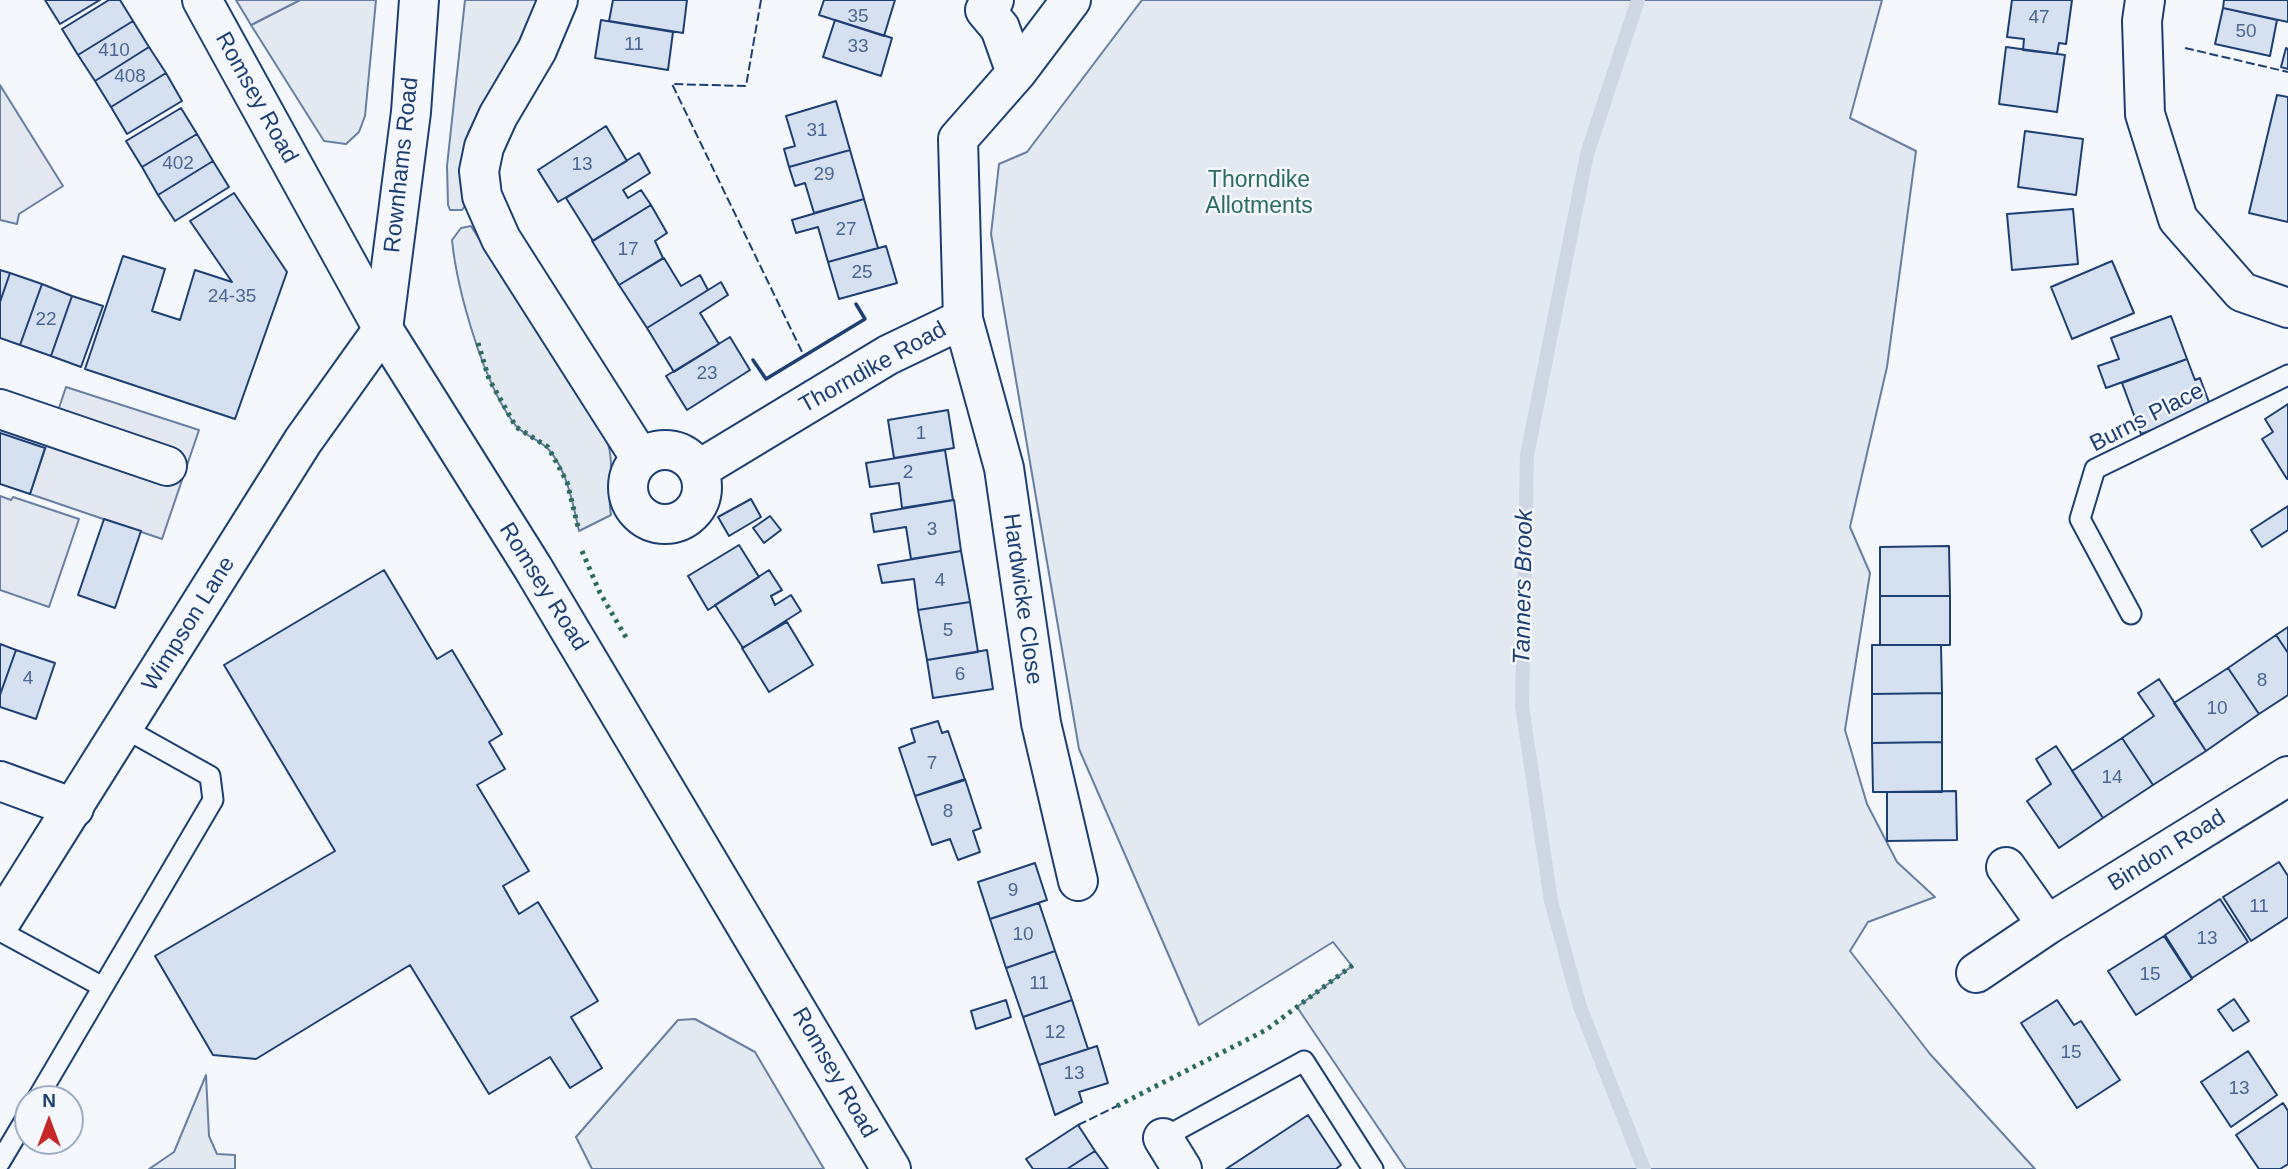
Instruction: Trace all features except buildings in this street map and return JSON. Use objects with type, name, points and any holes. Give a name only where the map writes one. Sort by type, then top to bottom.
[{"type":"street","name":"Romsey Road","points":[[202,0],[383,329],[576,639],[891,1169]]},
{"type":"street","name":"Rownhams Road","points":[[383,329],[411,112],[419,0]]},
{"type":"street","points":[[558,0],[537,50],[498,116],[484,147],[478,171],[482,195],[501,239],[641,458]]},
{"type":"street","points":[[994,0],[985,10],[1000,28],[1016,73]]},
{"type":"street","points":[[2145,0],[2142,21],[2144,114],[2178,219],[2242,292],[2288,308]]},
{"type":"street","name":"Thorndike Road","points":[[698,470],[888,355],[963,318],[958,139],[1016,73],[1069,1]]},
{"type":"street","name":"Hardwicke Close","points":[[963,318],[1004,468],[1041,723],[1078,881]]},
{"type":"street","name":"Wimpson Lane","points":[[0,923],[303,441],[383,329]]},
{"type":"street","points":[[0,409],[167,466]]},
{"type":"street","points":[[670,450],[688,457],[698,470],[702,493],[694,510],[685,519],[670,524],[656,523],[636,510],[631,501],[629,478],[641,458],[656,451],[670,450]]},
{"type":"street","name":"Bindon Road","points":[[1976,973],[2047,925],[2288,776]]},
{"type":"street","points":[[0,781],[74,808]]},
{"type":"street","points":[[2006,867],[2047,925]]},
{"type":"lane","name":"Burns Place","points":[[2131,614],[2080,519],[2095,469],[2288,375]]},
{"type":"lane","points":[[45,1085],[213,800],[210,776],[124,727]]},
{"type":"lane","points":[[0,931],[103,987]]},
{"type":"lane","points":[[1173,1154],[1304,1061],[1373,1169]]},
{"type":"lane","points":[[0,1162],[14,1138]]},
{"type":"green space","points":[[300,0],[376,0],[365,116],[359,132],[346,144],[324,141],[251,25]]},
{"type":"green space","points":[[465,0],[540,0],[484,110],[469,131],[464,162],[465,206],[462,210],[450,210],[447,166]]},
{"type":"green space","name":"Thorndike Allotments","points":[[1142,0],[1882,0],[1850,118],[1916,151],[1887,367],[1850,527],[1870,573],[1845,730],[1867,804],[1897,862],[1935,897],[1868,922],[1850,951],[1930,1054],[2035,1169],[1406,1169],[1297,1007],[1352,966],[1333,942],[1199,1025],[1079,749],[991,234],[999,164],[1027,152]]},
{"type":"green space","points":[[471,226],[607,441],[611,459],[611,515],[579,531],[569,490],[556,460],[546,447],[516,426],[504,409],[483,363],[466,310],[452,240],[461,228]]},
{"type":"green space","points":[[695,1019],[755,1052],[824,1169],[592,1169],[576,1137],[678,1020]]},
{"type":"green space","points":[[206,1075],[209,1136],[217,1154],[235,1155],[235,1169],[149,1169],[174,1152]]},
{"type":"shaded area","points":[[236,0],[300,0],[251,25]]},
{"type":"shaded area","points":[[0,85],[63,186],[19,214],[17,224],[0,220]]},
{"type":"shaded area","points":[[66,387],[199,430],[162,539],[30,494]]},
{"type":"shaded area","points":[[0,496],[11,500],[13,497],[79,519],[49,607],[0,590]]},
{"type":"waterway","name":"Tanners Brook","points":[[1638,0],[1587,154],[1527,455],[1522,706],[1551,901],[1580,1007],[1644,1169]]},
{"type":"hedge","points":[[478,343],[489,379],[516,427],[548,447],[567,482],[579,531]]},
{"type":"hedge","points":[[582,551],[600,593],[627,639]]},
{"type":"hedge","points":[[1117,1106],[1266,1030],[1353,965]]},
{"type":"fence","points":[[761,0],[746,86],[672,84],[804,356]]},
{"type":"fence","points":[[2185,48],[2288,72]]},
{"type":"fence","points":[[1078,1125],[1117,1106]]},
{"type":"wall","points":[[753,360],[766,379],[865,319],[856,304]]}]
